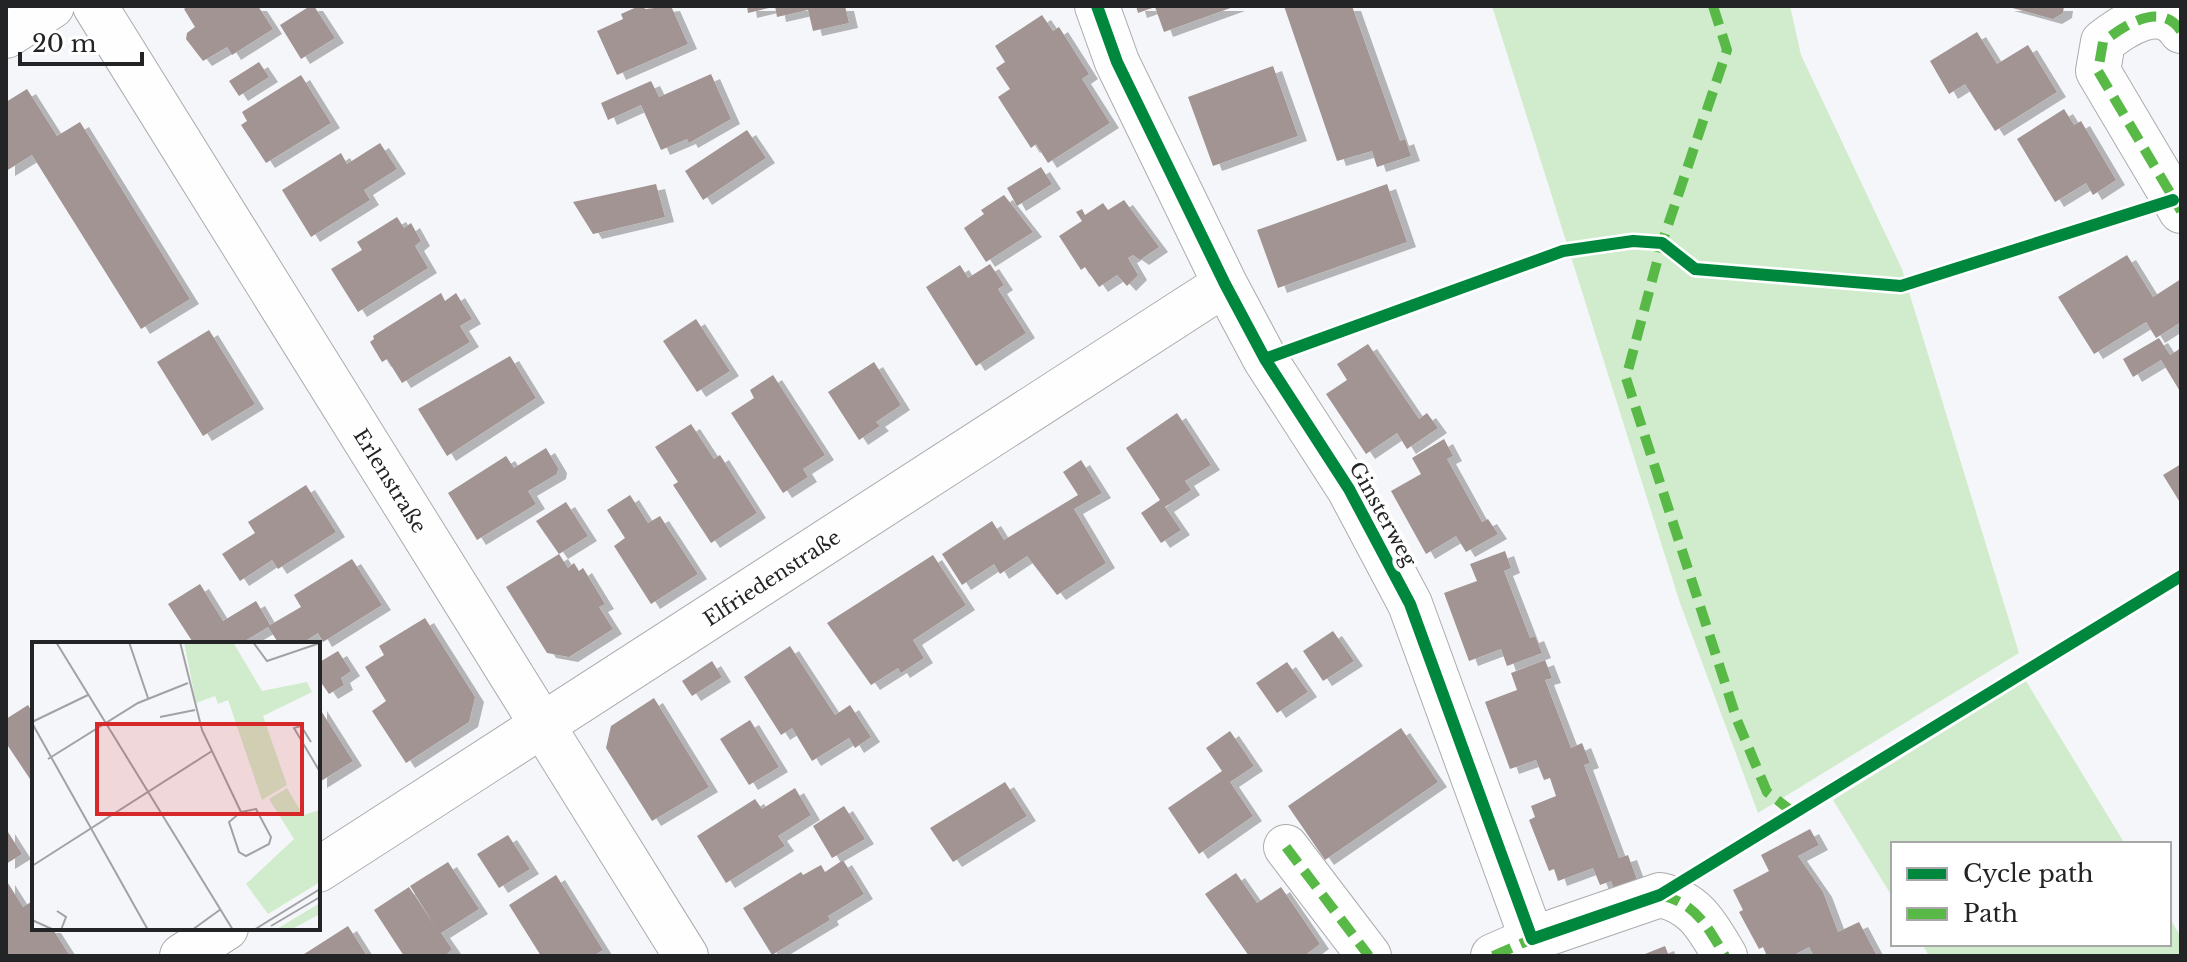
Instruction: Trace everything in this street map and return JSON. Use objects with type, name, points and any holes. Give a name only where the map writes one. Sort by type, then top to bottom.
[{"type":"street","points":[[6,36],[52,6]]},
{"type":"street","name":"Erlenstraße","points":[[95,6],[686,956]]},
{"type":"street","name":"Ginsterweg","points":[[1097,6],[1117,62],[1225,284],[1265,359],[1349,489],[1410,604],[1513,948],[1660,895],[1679,899],[1702,917],[1725,956]]},
{"type":"street","points":[[2181,31],[2176,24],[2151,16],[2128,22],[2103,42],[2098,71],[2181,211]]},
{"type":"street","name":"Elfriedenstraße","points":[[320,869],[1225,284]]},
{"type":"street","points":[[1286,847],[1369,956]]},
{"type":"street","points":[[182,956],[223,930]]},
{"type":"green space","points":[[1492,6],[1790,6],[1801,55],[1902,269],[2019,653],[1758,813],[1680,603]]},
{"type":"green space","points":[[2026,681],[2124,842],[1891,842],[1891,895],[1833,800]]},
{"type":"green space","points":[[2171,920],[2181,937],[2181,956],[1929,956],[1923,946],[2171,946]]},
{"type":"building","points":[[188,6],[258,6],[273,29],[232,55],[227,47],[203,61],[186,39],[187,33],[195,27],[184,9]]},
{"type":"building","points":[[314,6],[335,38],[301,59],[280,25]]},
{"type":"building","points":[[639,6],[646,9],[671,6],[688,44],[617,75],[597,31],[623,19],[621,14]]},
{"type":"building","points":[[747,6],[773,6],[773,7],[748,13]]},
{"type":"building","points":[[775,6],[845,6],[849,23],[813,31],[808,10],[777,17]]},
{"type":"building","points":[[1136,6],[1236,6],[1164,32],[1155,7],[1138,13]]},
{"type":"building","points":[[1284,6],[1352,6],[1400,141],[1405,139],[1411,156],[1377,167],[1372,151],[1337,161]]},
{"type":"building","points":[[2005,6],[2064,6],[2063,13],[2053,19]]},
{"type":"building","points":[[1042,15],[1053,31],[1059,27],[1089,74],[1082,79],[1110,123],[1048,163],[1036,144],[1031,148],[998,97],[1010,89],[996,68],[1005,62],[995,46]]},
{"type":"building","points":[[1977,32],[1997,64],[2028,45],[2057,92],[1995,131],[1965,84],[1949,94],[1930,61]]},
{"type":"building","points":[[259,62],[269,77],[239,96],[229,81]]},
{"type":"building","points":[[1273,66],[1298,136],[1213,166],[1188,97]]},
{"type":"building","points":[[711,74],[731,119],[689,143],[687,139],[661,150],[641,105],[608,120],[601,103],[651,81],[659,97]]},
{"type":"building","points":[[301,75],[331,123],[266,163],[241,125],[247,121],[242,112]]},
{"type":"building","points":[[27,89],[57,136],[80,122],[190,299],[141,329],[32,155],[6,171],[6,102]]},
{"type":"building","points":[[2064,109],[2074,125],[2081,121],[2116,180],[2093,195],[2086,183],[2055,202],[2017,139]]},
{"type":"building","points":[[747,130],[766,158],[703,200],[685,171]]},
{"type":"building","points":[[380,143],[397,169],[364,190],[370,200],[311,237],[282,190],[341,153],[347,164]]},
{"type":"building","points":[[1041,167],[1052,184],[1017,206],[1007,188]]},
{"type":"building","points":[[656,184],[665,217],[593,234],[573,202]]},
{"type":"building","points":[[1387,184],[1407,242],[1278,288],[1257,230]]},
{"type":"building","points":[[1004,195],[1033,232],[986,262],[964,228],[984,214],[981,210]]},
{"type":"building","points":[[1124,200],[1159,247],[1140,260],[1133,255],[1128,258],[1138,275],[1127,286],[1117,275],[1099,287],[1085,267],[1081,270],[1059,236],[1082,221],[1076,212],[1082,209],[1085,215],[1103,203],[1108,210]]},
{"type":"building","points":[[397,217],[404,228],[411,223],[421,241],[415,246],[428,268],[358,312],[331,269],[362,250],[357,242]]},
{"type":"building","points":[[2127,255],[2153,297],[2181,279],[2181,322],[2156,338],[2146,322],[2094,354],[2058,297]]},
{"type":"building","points":[[990,264],[1004,285],[998,289],[1026,333],[976,366],[926,287],[960,265],[968,278]]},
{"type":"building","points":[[441,293],[445,301],[456,293],[472,319],[460,326],[470,342],[402,383],[387,359],[382,362],[370,342],[373,336]]},
{"type":"building","points":[[696,319],[730,371],[697,392],[663,341]]},
{"type":"building","points":[[209,330],[255,404],[203,436],[157,362]]},
{"type":"building","points":[[2159,338],[2170,355],[2181,348],[2181,393],[2161,360],[2133,377],[2123,359]]},
{"type":"building","points":[[1368,344],[1419,419],[1427,413],[1438,428],[1407,449],[1397,433],[1366,454],[1326,394],[1347,380],[1337,364]]},
{"type":"building","points":[[510,356],[536,398],[447,456],[418,409]]},
{"type":"building","points":[[874,362],[901,405],[876,422],[880,426],[859,440],[828,392]]},
{"type":"building","points":[[773,375],[825,455],[803,469],[808,477],[783,493],[731,413],[754,398],[750,390]]},
{"type":"building","points":[[1177,413],[1211,465],[1185,481],[1191,490],[1165,507],[1181,530],[1161,543],[1141,513],[1160,500],[1126,448]]},
{"type":"building","points":[[691,424],[714,459],[720,455],[757,513],[711,543],[673,485],[678,482],[655,447]]},
{"type":"building","points":[[1444,439],[1453,456],[1447,459],[1482,522],[1488,519],[1498,534],[1466,552],[1456,536],[1426,554],[1391,491],[1421,474],[1412,458]]},
{"type":"building","points":[[546,448],[558,468],[557,474],[528,491],[536,504],[477,540],[448,493],[506,456],[514,468]]},
{"type":"building","points":[[1081,460],[1102,493],[1074,509],[1106,563],[1057,595],[1027,556],[1000,574],[994,564],[962,585],[942,554],[992,521],[1004,540],[1078,495],[1063,472]]},
{"type":"building","points":[[2181,464],[2181,504],[2163,475]]},
{"type":"building","points":[[306,485],[336,532],[278,569],[272,560],[240,581],[222,554],[255,533],[248,522]]},
{"type":"building","points":[[630,495],[648,523],[660,516],[698,574],[651,604],[614,546],[625,538],[607,510]]},
{"type":"building","points":[[566,502],[588,536],[559,554],[536,521]]},
{"type":"building","points":[[1505,551],[1511,568],[1504,571],[1530,638],[1535,636],[1542,653],[1507,666],[1501,649],[1469,661],[1444,593],[1477,581],[1470,564]]},
{"type":"building","points":[[559,554],[568,568],[574,563],[579,571],[583,568],[605,604],[599,607],[613,629],[569,657],[547,653],[506,587]]},
{"type":"building","points":[[933,555],[966,605],[913,640],[924,658],[901,673],[898,668],[871,685],[827,623]]},
{"type":"building","points":[[352,559],[382,605],[323,642],[318,633],[304,642],[278,642],[268,627],[243,642],[208,642],[192,641],[168,604],[200,584],[223,621],[256,601],[270,625],[301,607],[294,595]]},
{"type":"building","points":[[425,618],[475,697],[469,722],[406,763],[372,711],[386,701],[365,667],[384,655],[379,646]]},
{"type":"building","points":[[1333,631],[1354,661],[1323,681],[1303,651]]},
{"type":"building","points":[[790,646],[835,715],[850,705],[871,737],[855,748],[849,738],[812,761],[792,728],[781,735],[744,677]]},
{"type":"building","points":[[338,651],[351,671],[341,678],[344,685],[329,694],[320,681],[320,662]]},
{"type":"building","points":[[1545,660],[1552,678],[1545,680],[1571,748],[1582,743],[1590,763],[1584,765],[1619,858],[1628,855],[1639,885],[1616,894],[1611,881],[1600,885],[1593,868],[1558,881],[1554,869],[1549,871],[1529,820],[1535,817],[1531,806],[1556,796],[1550,778],[1544,780],[1536,760],[1510,769],[1485,702],[1517,690],[1511,673]]},
{"type":"building","points":[[712,661],[722,677],[692,696],[682,681]]},
{"type":"building","points":[[1287,662],[1308,692],[1277,713],[1256,683]]},
{"type":"building","points":[[654,698],[709,787],[652,821],[606,748],[611,726]]},
{"type":"building","points":[[28,705],[32,712],[32,782],[6,743],[6,719]]},
{"type":"building","points":[[320,709],[353,761],[320,782]]},
{"type":"building","points":[[750,720],[779,767],[749,785],[720,739]]},
{"type":"building","points":[[1401,728],[1438,782],[1325,860],[1288,806]]},
{"type":"building","points":[[1230,731],[1254,766],[1230,782],[1253,816],[1199,854],[1168,808],[1222,771],[1206,748]]},
{"type":"building","points":[[1005,782],[1027,816],[953,862],[930,828]]},
{"type":"building","points":[[795,788],[811,815],[778,836],[785,846],[726,883],[697,836],[755,799],[762,809]]},
{"type":"building","points":[[844,806],[865,839],[832,858],[813,826]]},
{"type":"building","points":[[6,829],[22,854],[6,864]]},
{"type":"building","points":[[1810,829],[1819,845],[1798,856],[1823,892],[1838,932],[1859,922],[1876,954],[1814,956],[1809,947],[1792,956],[1767,956],[1763,947],[1759,949],[1739,912],[1743,910],[1733,890],[1769,871],[1761,855]]},
{"type":"building","points":[[508,835],[530,869],[499,888],[477,854]]},
{"type":"building","points":[[843,860],[864,894],[828,916],[830,920],[772,955],[743,908],[801,872],[803,875],[821,865],[825,872]]},
{"type":"building","points":[[448,862],[479,909],[441,933],[452,949],[445,956],[404,956],[374,910],[409,887],[435,926],[410,886]]},
{"type":"building","points":[[1236,873],[1257,903],[1281,887],[1320,944],[1304,956],[1249,956],[1205,894]]},
{"type":"building","points":[[556,875],[603,950],[593,956],[541,956],[509,905]]},
{"type":"building","points":[[6,880],[23,907],[32,901],[32,930],[53,930],[70,956],[6,956]]},
{"type":"building","points":[[348,926],[367,956],[301,956],[312,949]]},
{"type":"building","points":[[1665,946],[1669,956],[1640,956]]},
{"type":"marked path","points":[[1713,6],[1727,50],[1662,243],[1626,378],[1737,720],[1767,792],[1794,813]]},
{"type":"marked path","points":[[2181,31],[2163,17],[2131,23],[2103,42],[2098,71],[2181,211]]},
{"type":"marked path","points":[[1286,847],[1369,956]]},
{"type":"marked path","points":[[1660,895],[1692,910],[1725,956]]},
{"type":"marked path","points":[[1493,956],[1532,939]]},
{"type":"cycle path","points":[[1097,6],[1117,62],[1225,284],[1265,359],[1349,489],[1410,604],[1532,939],[1660,895],[2181,576]]},
{"type":"cycle path","points":[[1265,359],[1563,251],[1633,241],[1662,243],[1695,269],[1901,286],[2173,200]]}]
